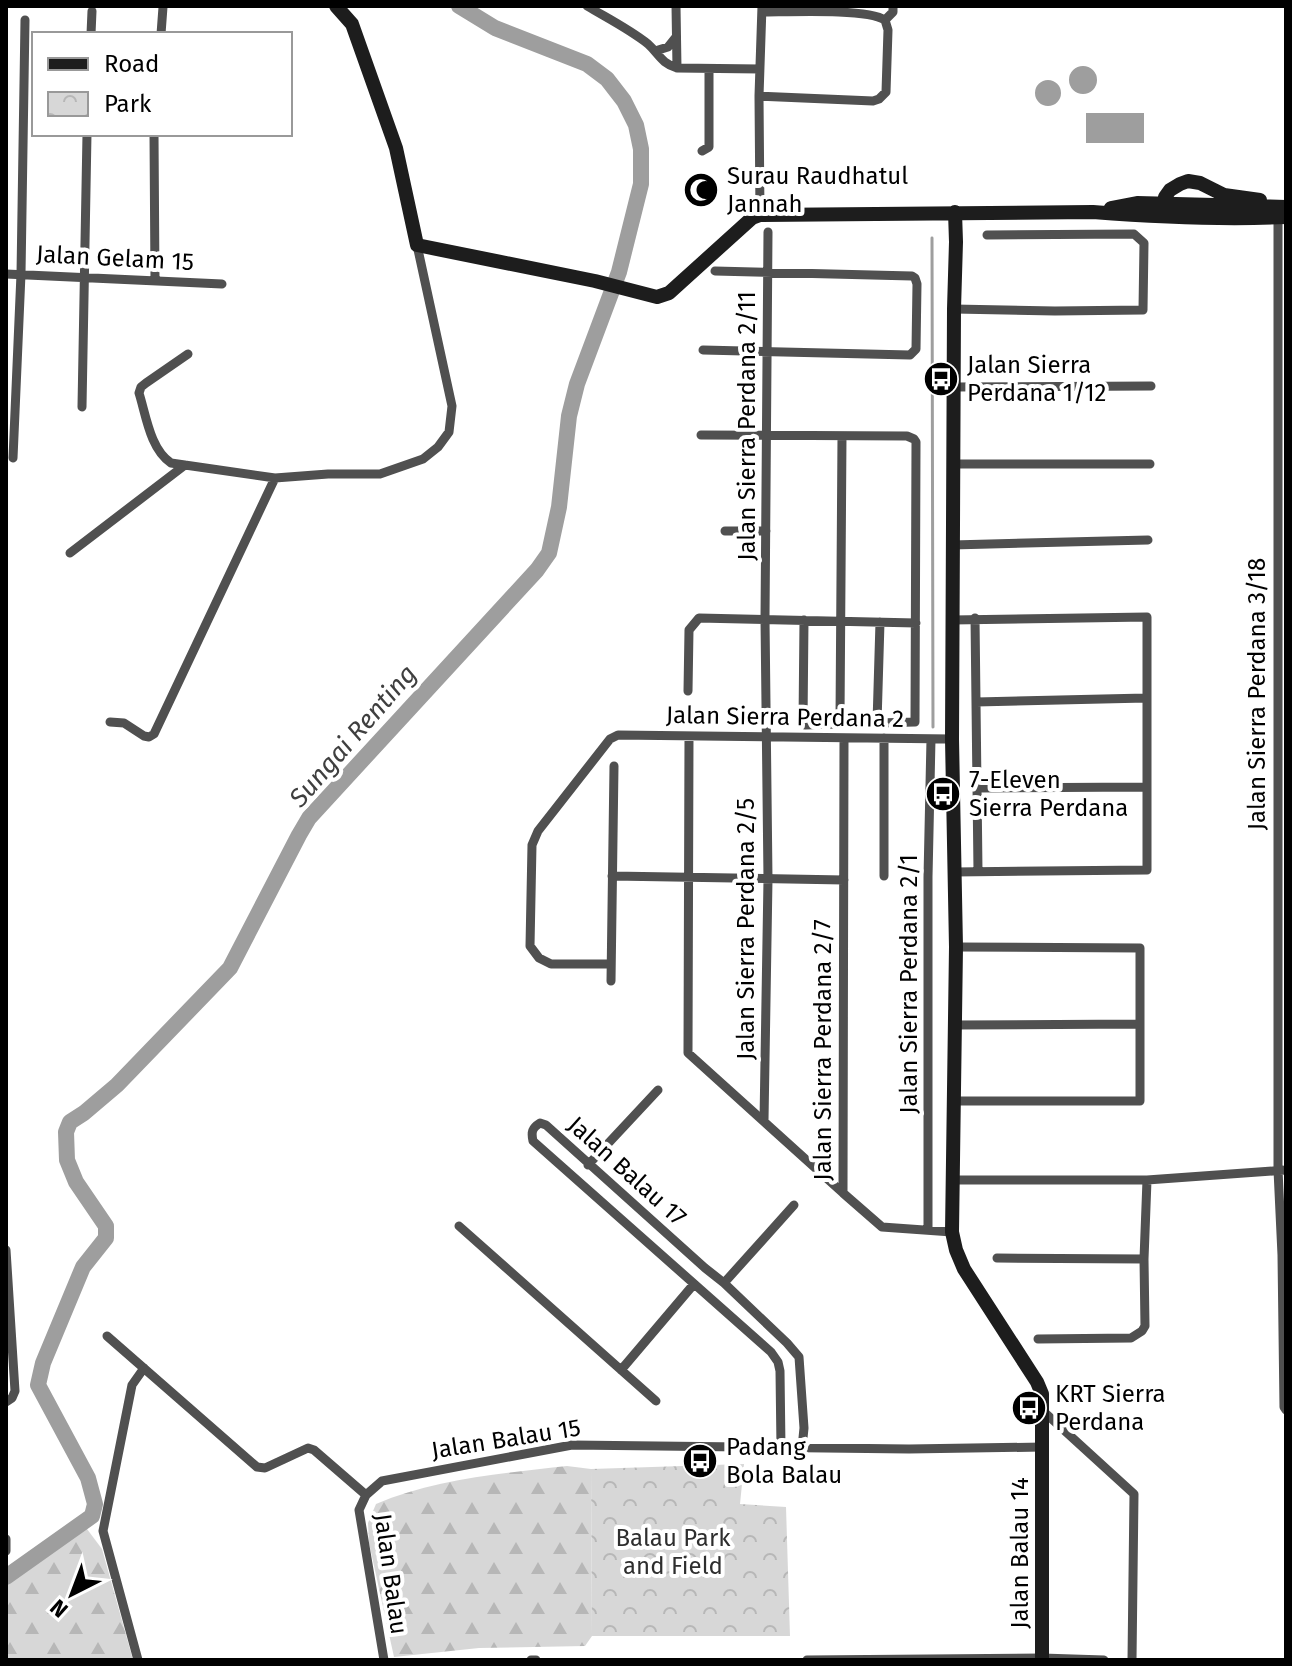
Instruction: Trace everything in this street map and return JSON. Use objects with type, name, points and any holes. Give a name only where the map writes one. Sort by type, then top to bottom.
[{"type":"street","points":[[188,354],[146,383],[139,393],[156,446],[171,463],[275,478],[380,474],[423,459],[438,447],[449,432],[452,406],[396,148],[352,24],[336,6]]},
{"type":"street","points":[[587,6],[638,37],[665,63],[677,68],[760,69]]},
{"type":"street","points":[[676,6],[677,68]]},
{"type":"street","points":[[885,20],[893,12],[893,6]]},
{"type":"street","points":[[161,32],[163,7]]},
{"type":"street","points":[[759,96],[879,99],[886,92],[888,30],[885,20],[850,10],[762,9],[759,96],[760,215]]},
{"type":"street","points":[[91,32],[92,11]]},
{"type":"street","points":[[13,458],[29,119],[25,20]]},
{"type":"street","points":[[655,51],[668,47],[676,37]]},
{"type":"street","points":[[702,151],[709,147],[709,69]]},
{"type":"street","points":[[82,407],[87,136]]},
{"type":"street","points":[[154,136],[155,280]]},
{"type":"street","points":[[1166,210],[1165,197],[1170,190],[1188,181],[1200,183],[1224,195],[1283,211]]},
{"type":"street","points":[[417,245],[595,281],[657,297],[669,293],[752,218],[760,215],[1093,212],[1137,203],[1166,210],[1283,211]]},
{"type":"street","name":"Jalan Sierra Perdana 3/18","points":[[1283,211],[1282,1170],[1285,1408]]},
{"type":"street","name":"Jalan Balau 14","points":[[955,212],[952,739],[956,947],[952,1232],[964,1269],[1042,1394],[1042,1659]]},
{"type":"street","name":"Jalan Sierra Perdana 2/11","points":[[766,736],[768,232]]},
{"type":"street","points":[[954,309],[1143,310],[1144,243],[1134,234],[987,235]]},
{"type":"street","points":[[703,350],[910,355],[916,349],[917,284],[912,276],[715,271]]},
{"type":"street","name":"Jalan Gelam 15","points":[[6,274],[222,284]]},
{"type":"street","points":[[953,387],[1151,386]]},
{"type":"street","points":[[701,435],[907,436],[914,439],[915,722],[877,723],[880,622]]},
{"type":"street","points":[[804,620],[803,723],[837,724],[840,719],[842,436]]},
{"type":"street","points":[[953,464],[1150,464]]},
{"type":"street","points":[[70,553],[185,465]]},
{"type":"street","points":[[110,722],[124,723],[144,736],[154,734],[275,478]]},
{"type":"street","points":[[725,531],[766,531]]},
{"type":"street","points":[[952,545],[1148,540]]},
{"type":"street","points":[[952,620],[1147,617],[1147,870],[954,872]]},
{"type":"street","points":[[688,691],[689,630],[699,618],[916,623]]},
{"type":"street","points":[[975,618],[978,871]]},
{"type":"street","points":[[976,702],[1146,698]]},
{"type":"street","name":"Jalan Sierra Perdana 2","points":[[611,964],[551,964],[539,958],[530,946],[532,845],[538,831],[610,739],[618,735],[952,739]]},
{"type":"street","points":[[689,736],[688,1053],[843,1193]]},
{"type":"street","name":"Jalan Sierra Perdana 2/5","points":[[764,1121],[768,879],[766,736]]},
{"type":"street","points":[[884,738],[884,876]]},
{"type":"street","name":"Jalan Sierra Perdana 2/7","points":[[844,739],[843,1193],[882,1227],[952,1232]]},
{"type":"street","name":"Jalan Sierra Perdana 2/1","points":[[928,1229],[931,739]]},
{"type":"street","points":[[611,981],[614,766]]},
{"type":"street","points":[[978,788],[1146,787]]},
{"type":"street","points":[[612,876],[844,880]]},
{"type":"street","points":[[954,1101],[1140,1101],[1140,948],[956,947]]},
{"type":"street","points":[[955,1025],[1140,1024]]},
{"type":"street","points":[[588,1165],[658,1090]]},
{"type":"street","name":"Jalan Balau 17","points":[[781,1448],[781,1382],[778,1362],[771,1352],[533,1141],[531,1132],[534,1126],[540,1123],[546,1125],[724,1283],[799,1357],[804,1428],[802,1448]]},
{"type":"street","points":[[952,1180],[1147,1180],[1282,1170]]},
{"type":"street","points":[[1038,1339],[1131,1338],[1145,1326],[1147,1180]]},
{"type":"street","points":[[724,1283],[794,1205]]},
{"type":"street","points":[[459,1226],[656,1401]]},
{"type":"street","points":[[6,1250],[15,1391],[9,1400]]},
{"type":"street","points":[[997,1258],[1144,1259]]},
{"type":"street","points":[[621,1370],[694,1284]]},
{"type":"street","points":[[107,1336],[257,1467],[265,1468],[308,1448],[366,1495]]},
{"type":"street","points":[[138,1660],[103,1531],[132,1385],[144,1368]]},
{"type":"street","points":[[1043,1411],[1134,1494],[1132,1660]]},
{"type":"street","name":"Jalan Balau 15","points":[[366,1495],[382,1481],[572,1445],[909,1449],[1043,1447]]},
{"type":"street","name":"Jalan Balau","points":[[366,1495],[359,1510],[384,1660]]},
{"type":"street","points":[[6,1539],[6,1551]]},
{"type":"street","points":[[807,1660],[1104,1660]]},
{"type":"green space","name":"Balau Park and Field","points":[[744,1464],[740,1504],[786,1507],[790,1636],[592,1636],[591,1469]]},
{"type":"green space","points":[[567,1466],[591,1469],[592,1636],[585,1646],[479,1648],[394,1657],[369,1543],[368,1523],[376,1504],[446,1483]]},
{"type":"green space","points":[[78,1517],[102,1549],[133,1660],[6,1660],[6,1568]]},
{"type":"shaded area","points":[[1083,66],[1093,70],[1097,80],[1093,90],[1083,94],[1073,90],[1069,80],[1073,70]]},
{"type":"shaded area","points":[[1048,80],[1057,84],[1061,93],[1057,102],[1048,106],[1039,102],[1035,93],[1039,84]]},
{"type":"shaded area","points":[[1086,113],[1144,113],[1144,143],[1086,143]]},
{"type":"waterway","name":"Sungai Renting","points":[[6,1577],[92,1516],[95,1504],[88,1478],[38,1385],[43,1363],[83,1267],[106,1238],[106,1226],[76,1182],[67,1160],[66,1132],[70,1122],[117,1085],[230,968],[309,818],[537,570],[549,553],[559,507],[569,416],[577,384],[619,272],[641,184],[641,149],[636,125],[624,101],[607,79],[587,64],[495,28],[459,6]]},
{"type":"waterway","points":[[932,238],[933,727]]},
{"type":"place","name":"Surau Raudhatul Jannah","points":[[701,190]]},
{"type":"place","name":"Jalan Sierra Perdana 1/12","points":[[941,379]]},
{"type":"place","name":"7-Eleven Sierra Perdana","points":[[943,794]]},
{"type":"place","name":"KRT Sierra Perdana","points":[[1029,1408]]},
{"type":"place","name":"Padang Bola Balau","points":[[700,1461]]}]
